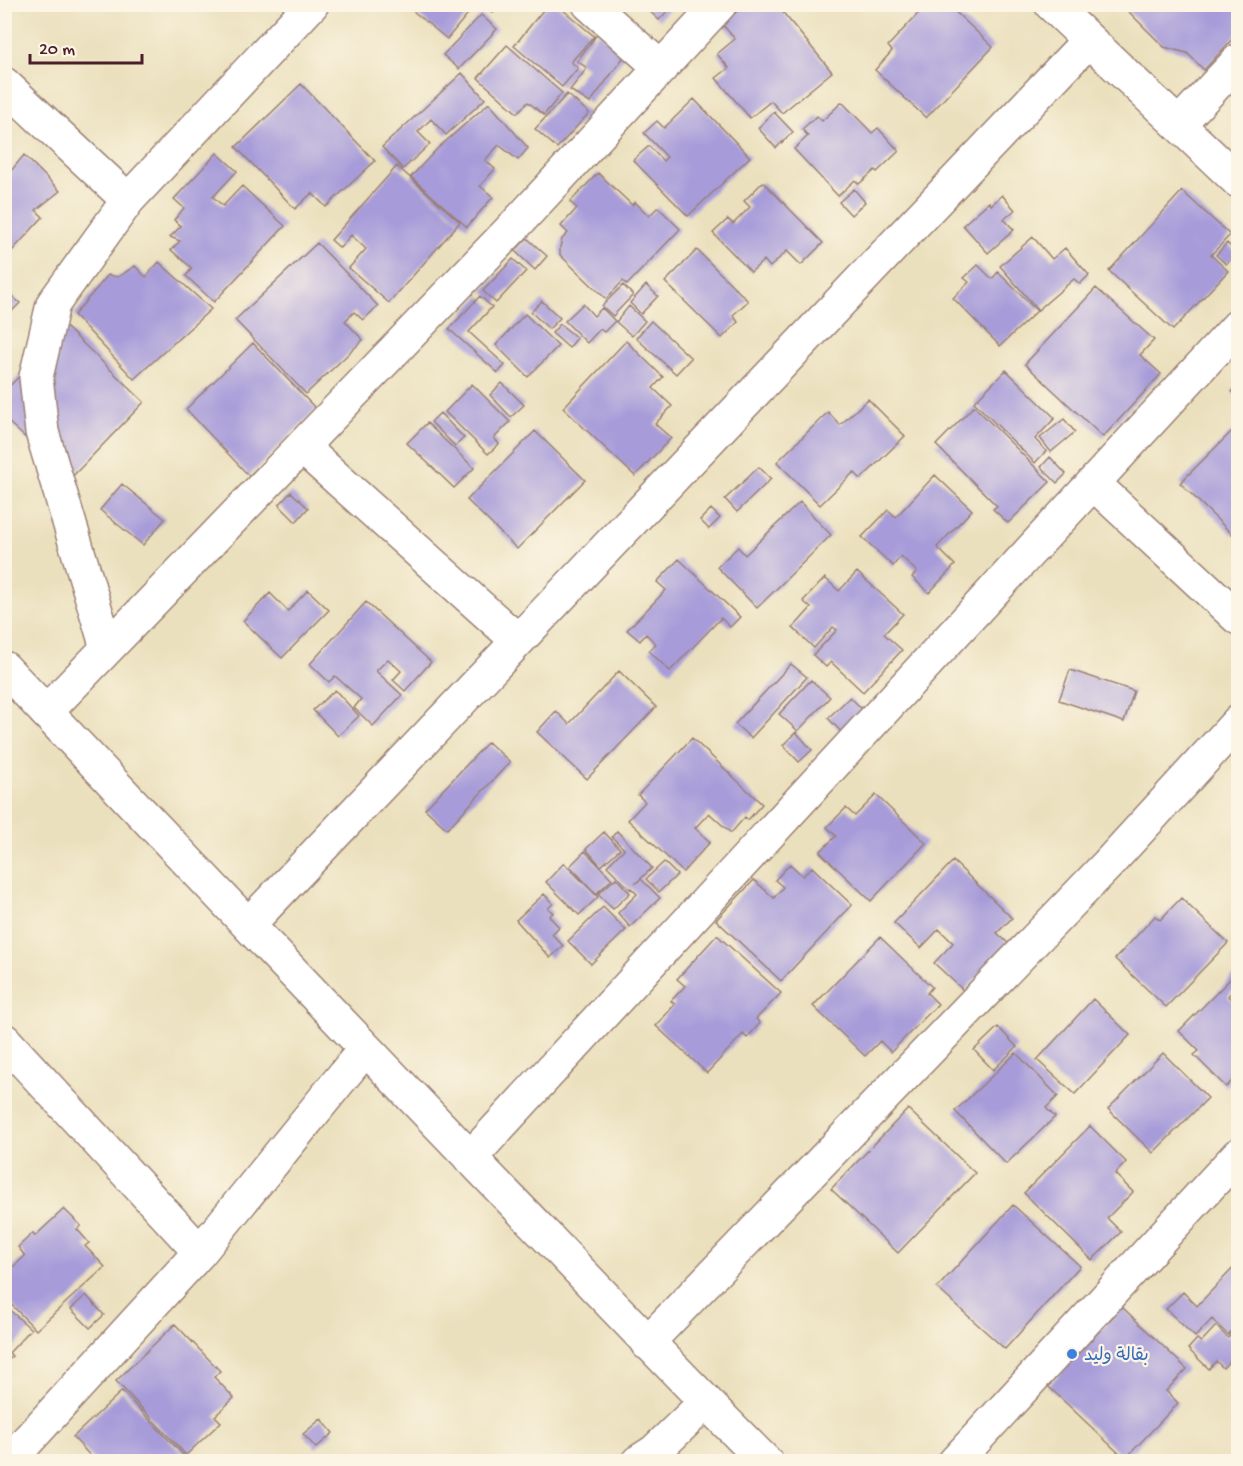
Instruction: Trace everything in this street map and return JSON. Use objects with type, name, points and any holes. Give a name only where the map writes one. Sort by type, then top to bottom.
[{"type":"street","points":[[107,648],[42,432],[36,377],[53,304],[128,200],[312,4]]},
{"type":"street","points":[[589,4],[661,68]]},
{"type":"street","points":[[46,712],[519,221],[720,4]]},
{"type":"street","points":[[1052,4],[1239,181]]},
{"type":"street","points":[[249,924],[1089,40]]},
{"type":"street","points":[[1179,124],[1239,61]]},
{"type":"street","points":[[4,84],[128,200]]},
{"type":"street","points":[[470,1158],[1239,327]]},
{"type":"street","points":[[302,447],[517,640]]},
{"type":"street","points":[[1093,483],[1239,618]]},
{"type":"street","points":[[4,668],[365,1049],[762,1460]]},
{"type":"street","points":[[647,1343],[1108,864],[1239,722]]},
{"type":"street","points":[[8,1461],[200,1252],[365,1049]]},
{"type":"street","points":[[8,1052],[200,1252]]},
{"type":"street","points":[[955,1461],[1239,1155]]},
{"type":"street","points":[[638,1461],[655,1451],[706,1402]]},
{"type":"building","points":[[419,4],[476,4],[447,39],[413,11]]},
{"type":"building","points":[[482,4],[500,4],[493,13]]},
{"type":"building","points":[[548,4],[556,4],[594,36],[571,62],[578,68],[562,87],[514,46]]},
{"type":"building","points":[[642,4],[674,4],[659,20]]},
{"type":"building","points":[[746,4],[776,4],[832,72],[782,113],[771,101],[750,118],[716,78],[729,68],[717,54],[735,39],[722,24]]},
{"type":"building","points":[[927,4],[947,4],[993,47],[926,118],[875,70],[892,51],[888,46]]},
{"type":"building","points":[[1132,4],[1238,4],[1238,33],[1204,70],[1187,53],[1164,47],[1127,10]]},
{"type":"building","points":[[481,15],[497,29],[459,69],[443,55]]},
{"type":"building","points":[[598,33],[626,54],[590,103],[570,90],[587,68],[577,61]]},
{"type":"building","points":[[507,45],[562,93],[544,115],[528,102],[517,113],[478,78]]},
{"type":"building","points":[[462,73],[485,99],[446,135],[431,119],[418,132],[430,144],[403,169],[382,147]]},
{"type":"building","points":[[301,84],[375,161],[326,207],[312,193],[295,209],[236,147]]},
{"type":"building","points":[[567,94],[589,113],[557,148],[535,129]]},
{"type":"building","points":[[694,99],[750,157],[688,216],[633,160],[649,146],[663,161],[667,157],[644,133],[657,121],[664,128]]},
{"type":"building","points":[[842,102],[872,133],[878,128],[899,151],[877,172],[875,170],[859,184],[855,180],[838,196],[794,149],[808,136],[802,129],[817,116],[822,121]]},
{"type":"building","points":[[489,103],[528,148],[518,160],[499,145],[485,160],[495,169],[480,186],[493,197],[467,227],[411,177],[437,149]]},
{"type":"building","points":[[774,112],[793,132],[776,148],[758,128]]},
{"type":"building","points":[[217,153],[237,171],[213,197],[223,206],[242,186],[285,226],[214,302],[186,276],[192,268],[171,250],[180,241],[170,237],[181,226],[174,220],[184,208],[174,199]]},
{"type":"building","points":[[24,155],[60,191],[36,210],[43,217],[10,253],[4,248],[4,176],[6,177]]},
{"type":"building","points":[[397,166],[460,222],[389,303],[349,268],[366,249],[351,235],[340,248],[331,240]]},
{"type":"building","points":[[598,173],[632,205],[635,202],[649,216],[658,207],[680,229],[627,285],[623,281],[606,299],[560,255],[562,239],[568,233],[561,226],[577,208],[570,202]]},
{"type":"building","points":[[763,182],[823,243],[801,265],[787,251],[770,267],[764,260],[751,272],[713,233],[728,219],[733,224],[750,207],[744,201]]},
{"type":"building","points":[[854,189],[865,202],[851,215],[839,202]]},
{"type":"building","points":[[1182,191],[1230,235],[1211,255],[1228,271],[1173,330],[1109,271]]},
{"type":"building","points":[[1002,195],[1015,210],[1004,219],[1014,230],[988,253],[963,225],[989,202],[991,205]]},
{"type":"building","points":[[1033,237],[1052,259],[1065,248],[1089,275],[1080,284],[1074,279],[1038,310],[1000,266]]},
{"type":"building","points":[[527,238],[547,256],[535,270],[515,251]]},
{"type":"building","points":[[317,243],[378,306],[363,320],[354,312],[345,321],[363,340],[306,394],[235,320]]},
{"type":"building","points":[[1227,243],[1237,253],[1226,264],[1216,255]]},
{"type":"building","points":[[697,250],[748,301],[733,315],[738,322],[722,338],[665,282]]},
{"type":"building","points":[[513,259],[526,271],[496,303],[483,291]]},
{"type":"building","points":[[159,262],[211,309],[134,379],[74,315],[108,275],[118,277],[135,266],[146,277]]},
{"type":"building","points":[[978,265],[992,279],[998,272],[1037,311],[1000,346],[953,298],[969,282],[964,278]]},
{"type":"building","points":[[623,285],[633,295],[613,316],[602,306]]},
{"type":"building","points":[[646,285],[658,296],[641,314],[630,303]]},
{"type":"building","points":[[1096,288],[1154,340],[1140,355],[1161,374],[1103,437],[1025,364]]},
{"type":"building","points":[[4,289],[20,303],[4,319]]},
{"type":"building","points":[[480,296],[492,307],[469,332],[505,365],[498,373],[449,329]]},
{"type":"building","points":[[542,301],[560,318],[549,329],[531,312]]},
{"type":"building","points":[[583,304],[594,316],[602,308],[615,321],[604,332],[600,329],[587,343],[565,321]]},
{"type":"building","points":[[629,306],[645,321],[632,336],[616,322]]},
{"type":"building","points":[[525,314],[558,346],[528,377],[496,345]]},
{"type":"building","points":[[651,321],[691,358],[676,374],[636,338]]},
{"type":"building","points":[[560,324],[577,338],[569,348],[552,333]]},
{"type":"building","points":[[66,327],[144,402],[70,479],[4,418],[4,392]]},
{"type":"building","points":[[626,341],[663,377],[653,388],[672,406],[655,424],[671,438],[635,476],[563,408]]},
{"type":"building","points":[[253,343],[316,409],[249,476],[186,409]]},
{"type":"building","points":[[1006,370],[1055,418],[1035,439],[1046,451],[1035,463],[974,402]]},
{"type":"building","points":[[502,383],[524,405],[511,417],[490,395]]},
{"type":"building","points":[[472,384],[510,422],[494,438],[499,444],[488,454],[445,412]]},
{"type":"building","points":[[1238,384],[1238,398],[1232,391]]},
{"type":"building","points":[[868,399],[905,436],[861,479],[854,472],[820,505],[777,462],[828,412],[840,425]]},
{"type":"building","points":[[974,406],[1050,482],[1008,523],[993,509],[997,506],[936,445]]},
{"type":"building","points":[[440,413],[464,438],[455,446],[431,422]]},
{"type":"building","points":[[1064,419],[1075,432],[1051,452],[1040,438]]},
{"type":"building","points":[[427,423],[474,468],[454,488],[407,443]]},
{"type":"building","points":[[1238,425],[1238,530],[1233,535],[1180,483]]},
{"type":"building","points":[[535,431],[585,480],[517,549],[467,500]]},
{"type":"building","points":[[1050,457],[1066,474],[1057,483],[1041,467]]},
{"type":"building","points":[[759,467],[771,479],[737,512],[725,499]]},
{"type":"building","points":[[935,475],[972,510],[937,547],[955,565],[929,593],[912,577],[917,572],[901,556],[893,566],[862,537],[888,510],[896,517]]},
{"type":"building","points":[[122,484],[165,519],[143,545],[100,510]]},
{"type":"building","points":[[291,492],[308,508],[296,522],[279,505]]},
{"type":"building","points":[[800,502],[831,535],[757,608],[717,567],[738,547],[745,555]]},
{"type":"building","points":[[711,509],[720,518],[709,529],[700,520]]},
{"type":"building","points":[[679,559],[740,617],[730,627],[721,618],[670,671],[649,651],[656,644],[646,634],[640,641],[627,630],[666,590],[657,582]]},
{"type":"building","points":[[857,572],[903,614],[884,634],[902,650],[863,692],[831,662],[826,667],[813,655],[837,630],[833,627],[814,648],[793,628],[811,608],[803,601],[825,578],[839,591]]},
{"type":"building","points":[[308,590],[329,610],[282,658],[243,621],[270,593],[288,611]]},
{"type":"building","points":[[366,602],[431,662],[405,691],[393,680],[401,671],[388,659],[376,671],[402,695],[373,726],[354,708],[361,699],[335,676],[329,682],[310,664]]},
{"type":"building","points":[[791,664],[807,677],[751,738],[735,724]]},
{"type":"building","points":[[1070,670],[1134,691],[1124,722],[1059,700]]},
{"type":"building","points":[[619,671],[656,707],[587,779],[537,732],[556,711],[569,724]]},
{"type":"building","points":[[811,680],[830,697],[798,731],[779,714]]},
{"type":"building","points":[[335,690],[359,716],[338,736],[313,710]]},
{"type":"building","points":[[850,697],[866,713],[844,735],[828,718]]},
{"type":"building","points":[[796,732],[812,750],[799,762],[783,745]]},
{"type":"building","points":[[692,738],[762,804],[748,820],[745,817],[731,833],[709,813],[695,828],[710,842],[683,872],[628,820],[645,802],[638,795]]},
{"type":"building","points":[[488,742],[510,762],[447,829],[425,809]]},
{"type":"building","points":[[876,795],[926,843],[871,901],[820,852],[836,836],[827,827],[846,808],[855,816]]},
{"type":"building","points":[[617,831],[652,868],[635,884],[641,879],[660,898],[630,927],[618,913],[637,894],[607,866],[624,849],[612,837]]},
{"type":"building","points":[[604,832],[620,849],[601,866],[586,849]]},
{"type":"building","points":[[585,851],[612,879],[596,894],[570,866]]},
{"type":"building","points":[[953,861],[1012,918],[997,933],[1009,944],[964,991],[934,963],[953,943],[939,929],[921,948],[894,923]]},
{"type":"building","points":[[664,862],[677,875],[659,892],[646,879]]},
{"type":"building","points":[[564,863],[598,897],[579,915],[546,882]]},
{"type":"building","points":[[790,864],[803,876],[812,867],[852,905],[781,981],[716,920],[754,880],[774,898],[783,887],[775,880]]},
{"type":"building","points":[[616,878],[630,893],[613,909],[598,894]]},
{"type":"building","points":[[544,894],[553,904],[548,908],[553,913],[549,916],[559,927],[552,934],[563,946],[550,958],[516,920]]},
{"type":"building","points":[[1181,898],[1228,943],[1166,1007],[1115,959],[1155,916],[1160,920]]},
{"type":"building","points":[[603,907],[626,930],[591,964],[568,941]]},
{"type":"building","points":[[717,935],[781,993],[756,1019],[760,1023],[747,1038],[743,1034],[707,1073],[656,1026],[675,1004],[671,1001],[685,986],[677,979]]},
{"type":"building","points":[[880,937],[932,987],[927,993],[938,1004],[891,1052],[880,1041],[865,1056],[813,1006]]},
{"type":"building","points":[[1238,971],[1238,985],[1228,996],[1238,1007],[1238,1075],[1226,1087],[1194,1055],[1199,1051],[1179,1031]]},
{"type":"building","points":[[1093,999],[1130,1035],[1075,1094],[1037,1060]]},
{"type":"building","points":[[998,1027],[1017,1047],[993,1070],[974,1050]]},
{"type":"building","points":[[1016,1053],[1058,1096],[1046,1108],[1055,1117],[1006,1164],[955,1111]]},
{"type":"building","points":[[1163,1053],[1208,1098],[1153,1153],[1108,1109]]},
{"type":"building","points":[[908,1109],[975,1173],[898,1253],[831,1189]]},
{"type":"building","points":[[1090,1126],[1126,1162],[1115,1174],[1133,1192],[1107,1218],[1121,1232],[1092,1260],[1024,1193]]},
{"type":"building","points":[[1013,1205],[1080,1266],[1005,1349],[937,1288]]},
{"type":"building","points":[[64,1209],[81,1226],[77,1229],[89,1243],[85,1246],[105,1267],[36,1330],[4,1297],[4,1275],[25,1256],[18,1247],[33,1233],[35,1236]]},
{"type":"building","points":[[1238,1263],[1238,1324],[1228,1335],[1212,1319],[1195,1337],[1166,1309],[1183,1292],[1197,1306]]},
{"type":"building","points":[[86,1295],[104,1315],[90,1328],[71,1309]]},
{"type":"building","points":[[4,1305],[31,1329],[9,1353],[12,1356],[4,1365]]},
{"type":"building","points":[[1122,1307],[1187,1369],[1166,1391],[1178,1403],[1125,1459],[1048,1386]]},
{"type":"building","points":[[175,1324],[220,1371],[214,1377],[234,1398],[215,1416],[221,1422],[186,1455],[116,1381]]},
{"type":"building","points":[[1216,1326],[1228,1338],[1238,1327],[1238,1352],[1223,1368],[1216,1361],[1209,1369],[1188,1349],[1197,1339],[1201,1342]]},
{"type":"building","points":[[122,1391],[188,1460],[186,1462],[96,1462],[73,1437]]},
{"type":"building","points":[[321,1419],[333,1433],[316,1448],[303,1434]]},
{"type":"place","name":"بقالة وليد","points":[[1072,1354]]}]
